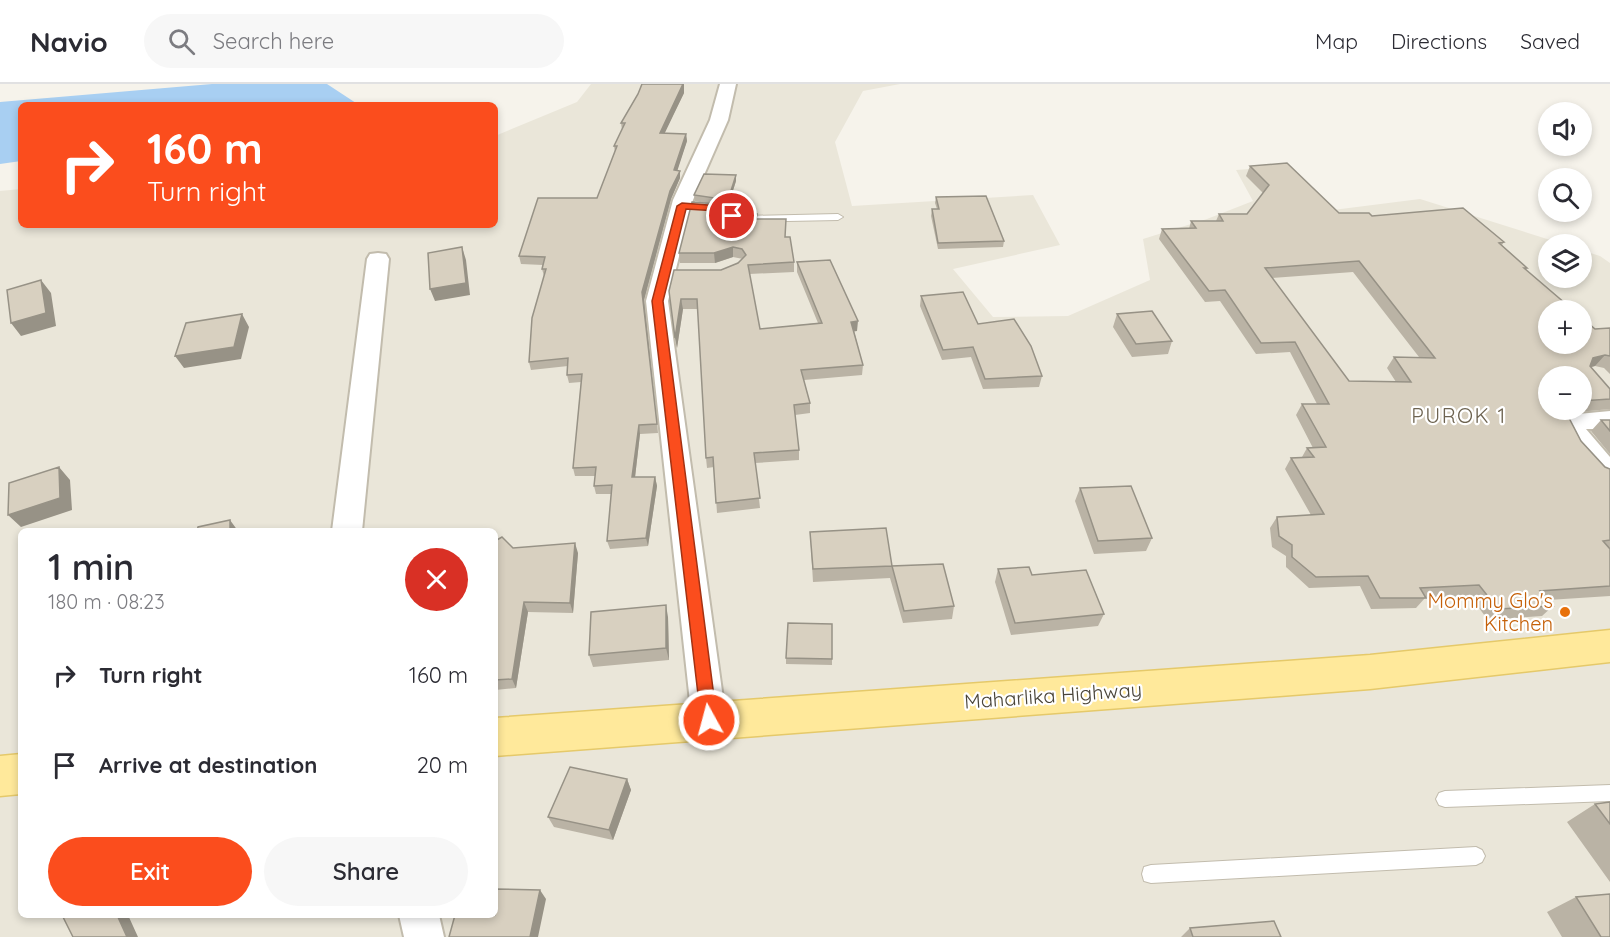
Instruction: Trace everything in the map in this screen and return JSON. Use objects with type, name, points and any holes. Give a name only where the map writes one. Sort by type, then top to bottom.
[{"type":"main road","name":"Maharlika Highway","points":[[498,737],[1370,672],[1610,646]]},
{"type":"main road","points":[[0,776],[18,774]]},
{"type":"street","points":[[709,720],[657,301],[676,271],[692,206],[728,84]]},
{"type":"street","points":[[347,528],[378,259]]},
{"type":"street","points":[[1610,420],[1576,421],[1572,426],[1575,435],[1610,475]]},
{"type":"street","points":[[420,918],[424,937]]},
{"type":"lane","points":[[692,206],[721,208],[743,219],[838,218]]},
{"type":"lane","points":[[1445,799],[1610,793]]},
{"type":"lane","points":[[1152,874],[1476,856]]},
{"type":"shaded area","points":[[591,84],[900,84],[863,91],[835,142],[852,206],[1033,195],[1060,245],[953,269],[993,317],[1068,316],[1150,280],[1143,239],[1207,219],[1253,201],[1236,170],[1289,166],[1333,210],[1420,199],[1538,236],[1538,288],[1592,288],[1592,253],[1600,256],[1610,263],[1610,937],[0,937],[0,191],[18,189],[18,228],[498,228],[498,135],[577,102]]},
{"type":"water","points":[[212,84],[327,84],[354,102],[18,102],[18,161],[0,164],[0,102]]},
{"type":"building","points":[[642,84],[683,84],[660,133],[686,134],[674,170],[680,171],[670,191],[642,292],[657,424],[639,425],[632,477],[655,477],[646,538],[607,541],[612,485],[594,486],[596,467],[573,468],[582,374],[567,375],[568,358],[529,362],[532,318],[546,269],[542,269],[545,257],[519,256],[538,198],[597,198],[617,146],[614,146],[625,123],[621,123]]},
{"type":"building","points":[[1287,163],[1339,213],[1369,213],[1372,216],[1463,208],[1504,242],[1499,243],[1538,280],[1538,288],[1547,288],[1561,300],[1538,300],[1538,354],[1592,354],[1592,326],[1595,329],[1610,328],[1610,356],[1593,358],[1590,366],[1538,366],[1538,420],[1570,420],[1581,441],[1605,467],[1610,469],[1610,540],[1603,541],[1610,549],[1610,586],[1540,591],[1553,606],[1498,609],[1479,585],[1420,588],[1426,598],[1380,598],[1368,576],[1316,577],[1292,557],[1292,545],[1279,536],[1277,517],[1324,514],[1291,458],[1314,457],[1307,448],[1326,447],[1302,404],[1329,404],[1295,342],[1261,343],[1225,290],[1209,291],[1162,229],[1196,228],[1191,221],[1223,221],[1219,214],[1247,214],[1269,185],[1250,166]],"holes":[[[1359,261],[1435,358],[1394,357],[1411,382],[1349,381],[1265,268]]]},
{"type":"building","points":[[704,174],[736,175],[728,200],[694,195]]},
{"type":"building","points":[[986,196],[1004,241],[938,243],[932,209],[939,209],[936,197]]},
{"type":"building","points":[[692,202],[718,204],[724,207],[722,213],[757,214],[756,219],[786,219],[785,237],[790,237],[794,262],[748,265],[760,329],[822,323],[797,262],[830,260],[858,321],[851,322],[863,365],[801,370],[810,403],[794,405],[799,450],[754,453],[760,498],[716,503],[713,457],[706,458],[697,299],[681,299],[675,338],[669,291],[674,270],[721,270],[738,263],[746,255],[742,249],[733,247],[714,253],[679,253]]},
{"type":"building","points":[[462,247],[466,283],[430,289],[428,253]]},
{"type":"building","points":[[41,280],[46,313],[11,323],[7,290]]},
{"type":"building","points":[[963,292],[978,324],[1014,319],[1031,346],[1042,376],[985,379],[973,347],[943,350],[921,296]]},
{"type":"building","points":[[1152,311],[1172,341],[1136,344],[1117,314]]},
{"type":"building","points":[[242,314],[234,347],[175,356],[186,323]]},
{"type":"building","points":[[1592,368],[1610,389],[1610,399],[1592,400]]},
{"type":"building","points":[[1601,420],[1610,420],[1610,431]]},
{"type":"building","points":[[59,467],[60,498],[8,515],[9,483]]},
{"type":"building","points":[[1131,486],[1152,538],[1098,541],[1080,488]]},
{"type":"building","points":[[230,520],[230,528],[198,527]]},
{"type":"building","points":[[886,528],[892,566],[813,569],[810,532]]},
{"type":"building","points":[[502,537],[513,548],[575,543],[570,603],[524,602],[512,679],[498,680],[498,539]]},
{"type":"building","points":[[943,564],[954,606],[904,611],[892,566]]},
{"type":"building","points":[[1029,567],[1032,575],[1086,570],[1104,614],[1015,623],[998,569]]},
{"type":"building","points":[[666,605],[666,648],[589,655],[591,612]]},
{"type":"building","points":[[788,623],[832,624],[832,659],[786,658]]},
{"type":"building","points":[[570,767],[627,779],[609,830],[548,817]]},
{"type":"building","points":[[1610,802],[1610,824],[1595,804]]},
{"type":"building","points":[[498,889],[540,890],[530,937],[449,937],[454,918],[498,918]]},
{"type":"building","points":[[1610,894],[1610,937],[1601,937],[1576,897]]},
{"type":"building","points":[[64,918],[118,918],[127,937],[73,937]]},
{"type":"building","points":[[1274,921],[1281,937],[1193,937],[1190,928]]},
{"type":"place","name":"Mommy Glo's Kitchen","points":[[1565,612]]},
{"type":"district","name":"PUROK 1","points":[[1459,415]]},
{"type":"route","points":[[709,720],[657,301],[682,206],[711,206],[721,208],[732,216]]}]
